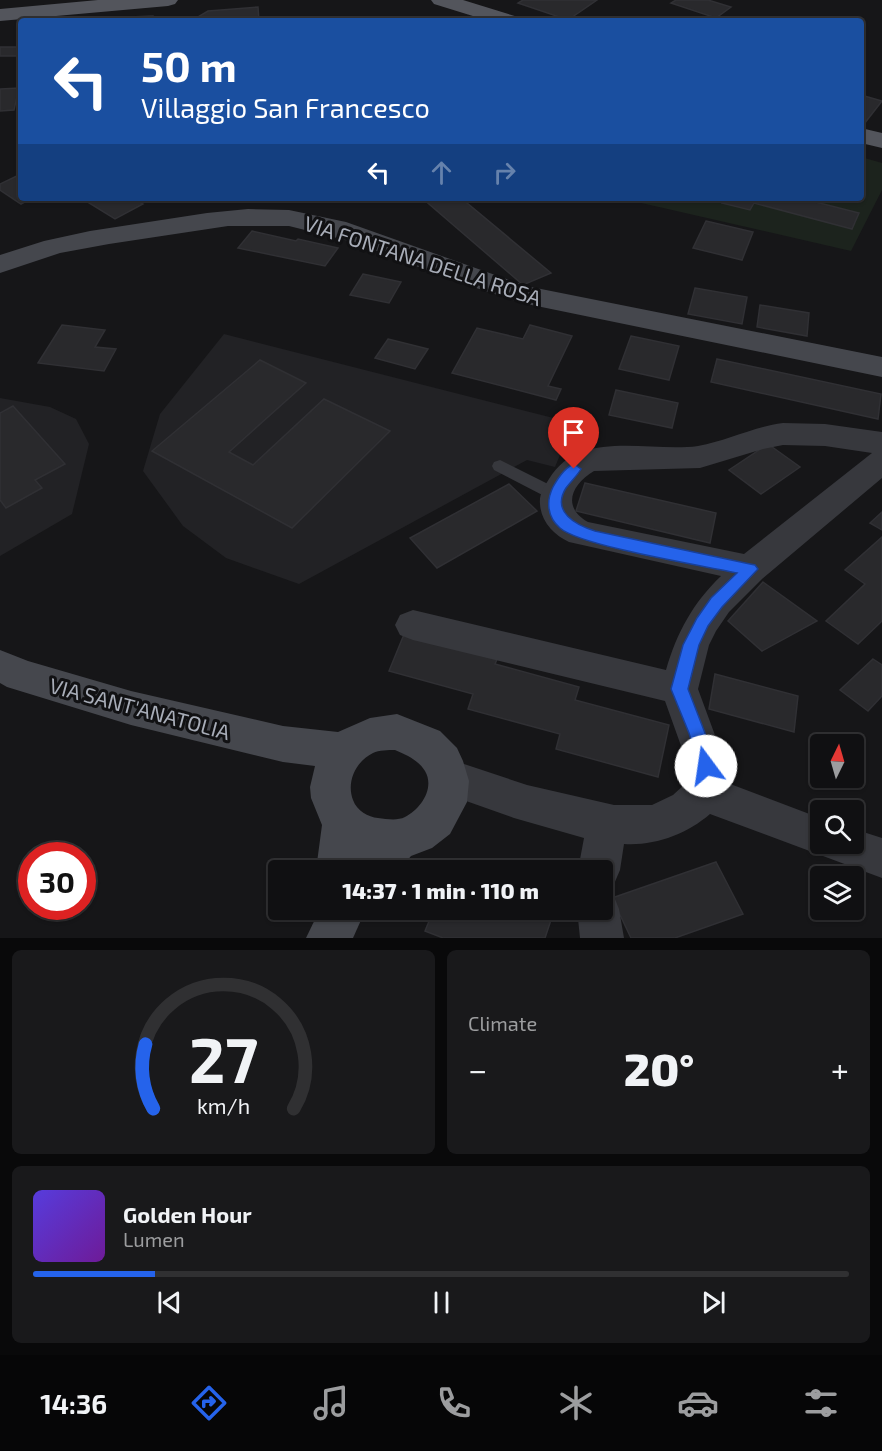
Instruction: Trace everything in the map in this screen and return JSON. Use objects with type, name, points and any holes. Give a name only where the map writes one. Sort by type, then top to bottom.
[{"type":"main road","points":[[0,15],[168,0]]},
{"type":"main road","points":[[441,0],[475,5],[504,18]]},
{"type":"main road","points":[[864,136],[882,141]]},
{"type":"main road","name":"VIA FONTANA DELLA ROSA","points":[[0,265],[30,253],[67,243],[232,217],[286,217],[332,227],[522,294],[882,367]]},
{"type":"main road","name":"VIA SANT'ANATOLIA","points":[[0,666],[21,675],[100,699],[283,744],[339,787],[359,834],[377,840],[384,855],[431,824],[445,794]]},
{"type":"main road","points":[[340,860],[339,787],[359,740],[378,733],[397,732],[415,736],[431,746],[443,760],[445,794]]},
{"type":"main road","points":[[322,938],[326,920]]},
{"type":"main road","points":[[329,938],[338,920]]},
{"type":"street","points":[[750,569],[581,533],[565,524],[558,515],[556,495],[574,469],[597,459],[705,457],[748,442],[786,435],[845,438],[882,443]]},
{"type":"street","points":[[445,794],[510,800],[607,826],[643,825],[668,820],[686,810],[704,794],[706,776],[704,757],[680,689],[691,645],[702,622],[717,602],[750,569],[882,461]]},
{"type":"street","points":[[413,625],[680,689]]},
{"type":"street","points":[[704,794],[810,833]]},
{"type":"street","points":[[601,860],[607,826]]},
{"type":"street","points":[[864,852],[882,858]]},
{"type":"street","points":[[600,920],[602,938]]},
{"type":"lane","points":[[500,466],[556,495]]},
{"type":"shaded area","points":[[864,158],[882,163],[882,190],[851,251],[637,202],[864,201]]},
{"type":"shaded area","points":[[224,334],[573,423],[555,467],[527,460],[299,584],[226,558],[183,526],[143,471],[160,414]]},
{"type":"shaded area","points":[[0,398],[50,407],[76,419],[89,444],[72,514],[0,556]]},
{"type":"building","points":[[523,0],[597,0],[571,18],[562,18],[518,3]]},
{"type":"building","points":[[676,0],[708,0],[731,7],[716,18],[671,3]]},
{"type":"building","points":[[258,7],[259,18],[196,18],[208,11]]},
{"type":"building","points":[[153,16],[153,18],[130,18]]},
{"type":"building","points":[[0,47],[18,47],[18,56],[0,56]]},
{"type":"building","points":[[18,88],[14,110],[0,111],[0,89]]},
{"type":"building","points":[[864,96],[882,101],[864,124]]},
{"type":"building","points":[[18,175],[18,201],[26,201],[21,204],[0,190],[0,184]]},
{"type":"building","points":[[86,201],[138,201],[143,204],[115,219]]},
{"type":"building","points":[[425,201],[465,201],[551,273],[523,285]]},
{"type":"building","points":[[723,201],[812,201],[859,213],[852,229],[754,203],[750,210],[722,203]]},
{"type":"building","points":[[706,221],[753,232],[742,260],[693,248]]},
{"type":"building","points":[[252,231],[338,248],[325,266],[238,248]]},
{"type":"building","points":[[363,274],[401,282],[389,303],[350,295]]},
{"type":"building","points":[[695,288],[747,297],[742,324],[688,314]]},
{"type":"building","points":[[760,305],[809,313],[807,336],[757,327]]},
{"type":"building","points":[[62,325],[105,330],[95,347],[116,349],[104,371],[38,363]]},
{"type":"building","points":[[530,325],[572,336],[548,386],[561,389],[556,400],[452,373],[477,328],[523,339]]},
{"type":"building","points":[[631,336],[679,346],[669,380],[619,369]]},
{"type":"building","points":[[388,339],[428,349],[415,369],[375,358]]},
{"type":"building","points":[[717,359],[881,394],[878,419],[711,382]]},
{"type":"building","points":[[260,360],[306,383],[229,452],[253,465],[324,399],[390,431],[292,528],[152,451]]},
{"type":"building","points":[[616,390],[678,403],[672,428],[609,415]]},
{"type":"building","points":[[13,406],[65,464],[35,480],[42,488],[6,508],[0,500],[0,413]]},
{"type":"building","points":[[768,444],[800,467],[761,494],[729,470]]},
{"type":"building","points":[[585,483],[716,513],[710,543],[576,511]]},
{"type":"building","points":[[509,484],[537,511],[437,568],[410,538]]},
{"type":"building","points":[[882,512],[882,530],[870,523]]},
{"type":"building","points":[[882,537],[882,621],[858,644],[826,621],[865,584],[845,570]]},
{"type":"building","points":[[763,582],[817,621],[762,651],[728,621]]},
{"type":"building","points":[[405,632],[498,657],[495,664],[579,687],[575,700],[669,725],[658,777],[556,749],[560,734],[468,709],[473,694],[389,671]]},
{"type":"building","points":[[873,659],[882,665],[882,696],[868,711],[840,690]]},
{"type":"building","points":[[715,674],[798,696],[794,732],[709,709]]},
{"type":"building","points":[[716,862],[743,914],[675,938],[631,938],[613,898]]},
{"type":"building","points":[[430,920],[551,920],[545,938],[443,938],[425,931]]},
{"type":"route","points":[[574,469],[561,484],[556,495],[555,506],[565,524],[573,529],[594,537],[750,569],[717,602],[702,622],[691,645],[680,689],[697,733],[706,766]]}]
